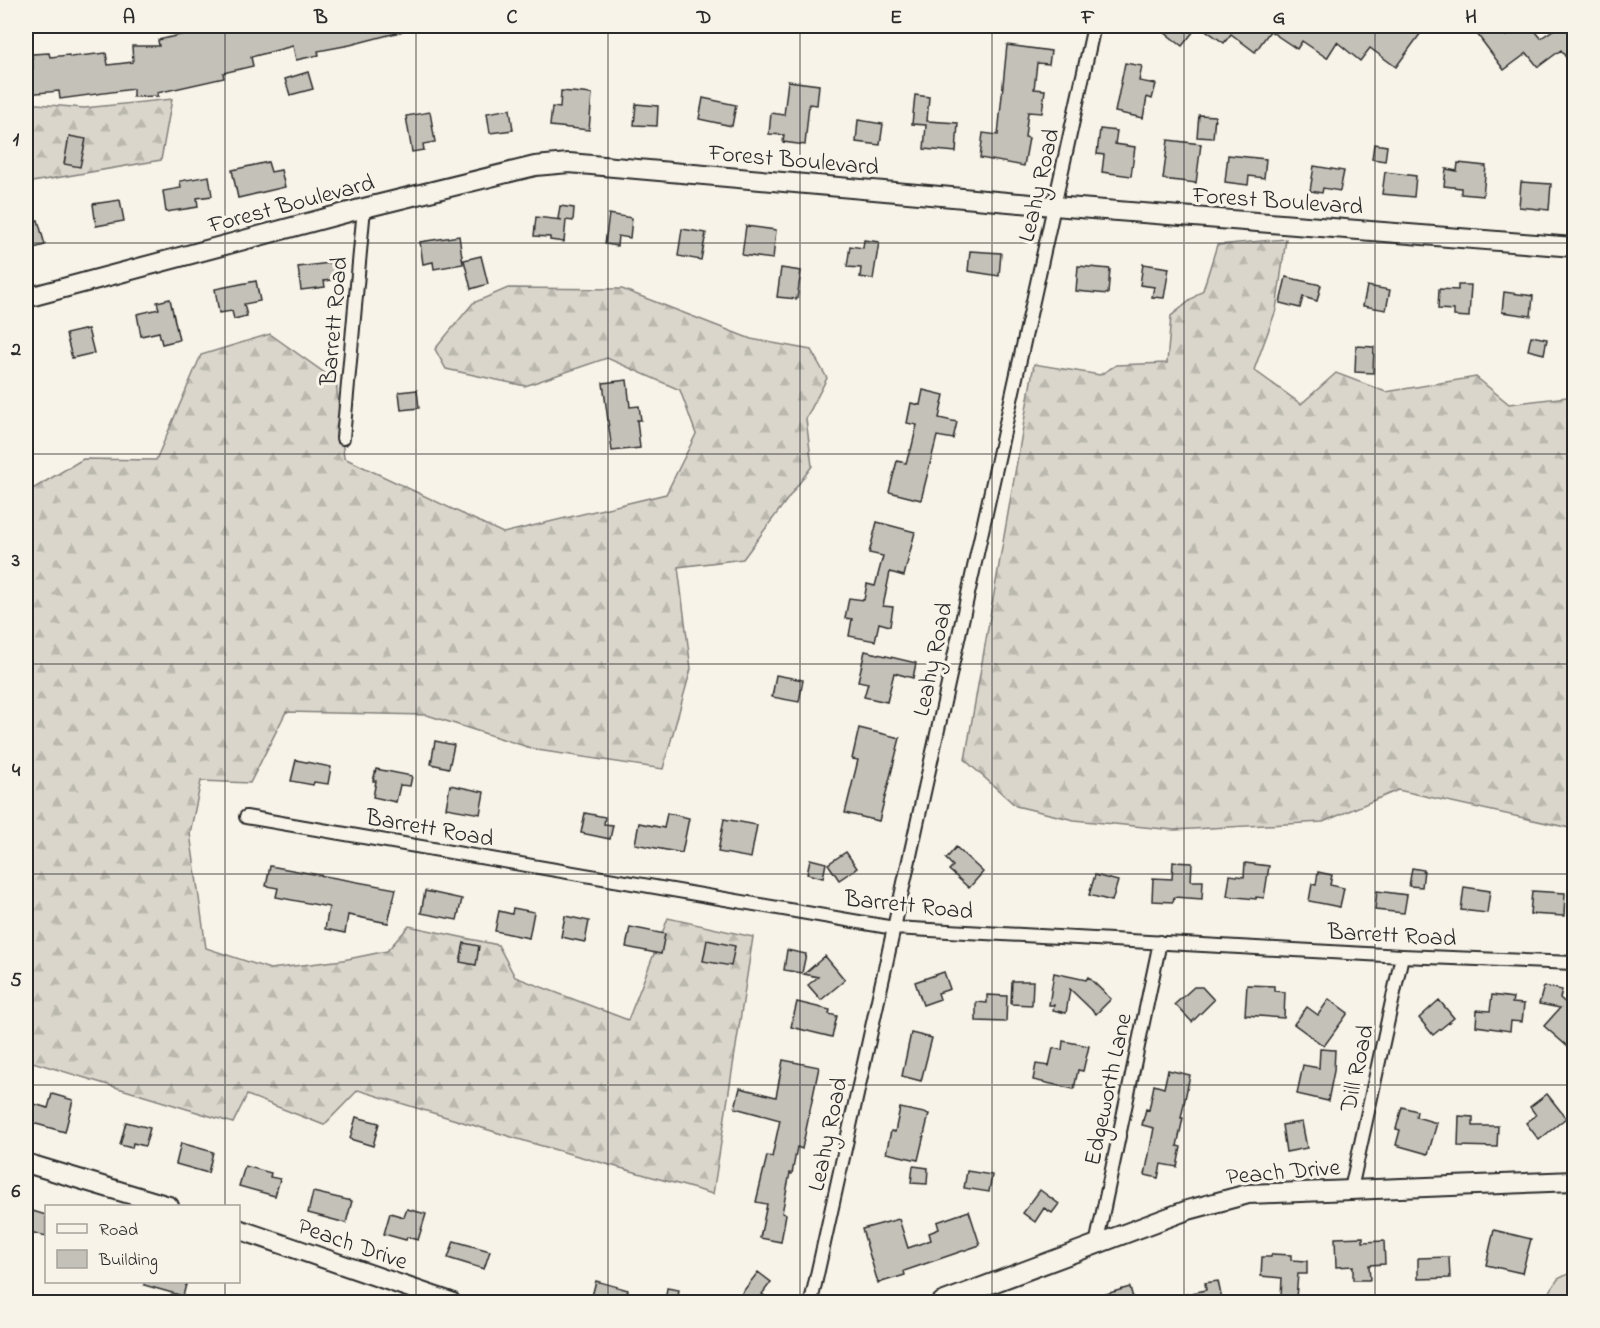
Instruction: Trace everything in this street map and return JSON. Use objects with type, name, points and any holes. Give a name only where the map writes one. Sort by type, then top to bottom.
[{"type":"street","name":"Leahy Road","points":[[811,1302],[1054,206],[1086,73],[1094,26]]},
{"type":"street","name":"Forest Boulevard","points":[[26,298],[364,208],[535,166],[569,163],[1054,206],[1575,247]]},
{"type":"street","name":"Barrett Road","points":[[343,438],[364,208]]},
{"type":"street","name":"Barrett Road","points":[[246,817],[894,928],[1402,956],[1575,963]]},
{"type":"street","name":"Edgeworth Lane","points":[[1096,1245],[1160,942]]},
{"type":"street","name":"Dill Road","points":[[1351,1189],[1402,956]]},
{"type":"street","points":[[26,1162],[166,1205]]},
{"type":"street","name":"Peach Drive","points":[[942,1302],[1220,1200],[1248,1194],[1575,1180]]},
{"type":"street","name":"Peach Drive","points":[[240,1230],[451,1302]]},
{"type":"green space","points":[[172,99],[161,160],[26,183],[26,103],[84,108]]},
{"type":"green space","points":[[1286,239],[1276,310],[1254,370],[1301,404],[1336,373],[1386,392],[1476,377],[1509,404],[1567,397],[1574,401],[1574,829],[1398,790],[1323,822],[1174,830],[1074,820],[1016,806],[965,760],[1034,364],[1100,375],[1116,365],[1167,363],[1171,316],[1203,290],[1217,245]]},
{"type":"green space","points":[[508,288],[622,289],[751,339],[811,350],[827,378],[806,419],[812,466],[743,559],[678,567],[691,669],[663,769],[537,750],[427,715],[286,712],[250,783],[201,781],[190,833],[206,948],[270,969],[343,960],[387,951],[409,926],[498,945],[515,977],[628,1020],[668,918],[753,937],[713,1194],[528,1142],[358,1090],[324,1125],[247,1095],[233,1123],[26,1060],[26,493],[83,459],[156,460],[201,355],[270,334],[336,381],[344,458],[503,533],[666,494],[696,434],[680,390],[607,358],[525,386],[446,369],[435,349],[473,303]]},
{"type":"green space","points":[[1574,1271],[1574,1302],[1543,1302],[1558,1279]]},
{"type":"building","points":[[219,26],[403,26],[404,31],[318,51],[319,55],[296,60],[293,46],[251,57],[253,66],[223,73],[224,78],[157,93],[158,96],[133,97],[133,89],[60,99],[59,91],[26,94],[26,70],[33,69],[32,54],[49,53],[50,57],[69,55],[70,57],[106,53],[108,65],[133,62],[132,46],[159,46],[158,40]]},
{"type":"building","points":[[1156,26],[1198,26],[1182,46]]},
{"type":"building","points":[[1200,26],[1426,26],[1396,67],[1370,48],[1360,61],[1337,42],[1327,58],[1302,41],[1297,49],[1270,31],[1255,52],[1231,34],[1224,43]]},
{"type":"building","points":[[1471,26],[1498,26],[1506,36],[1519,26],[1531,26],[1541,38],[1559,26],[1564,26],[1569,33],[1575,29],[1575,71],[1561,50],[1538,67],[1527,53],[1504,70]]},
{"type":"building","points":[[1007,45],[1051,51],[1049,64],[1037,63],[1034,89],[1045,90],[1042,113],[1028,112],[1025,137],[1029,138],[1024,166],[980,158],[983,133],[998,135]]},
{"type":"building","points":[[1125,63],[1142,66],[1139,81],[1156,84],[1152,99],[1147,97],[1143,118],[1115,112]]},
{"type":"building","points":[[308,72],[313,89],[290,95],[285,79]]},
{"type":"building","points":[[788,81],[819,85],[817,105],[809,104],[805,145],[783,142],[784,135],[769,134],[771,113],[784,115]]},
{"type":"building","points":[[561,91],[592,94],[589,130],[550,126],[552,107],[560,108]]},
{"type":"building","points":[[915,95],[929,97],[927,121],[958,123],[956,152],[924,149],[926,125],[912,124]]},
{"type":"building","points":[[703,98],[736,105],[732,126],[699,119]]},
{"type":"building","points":[[636,104],[658,106],[657,126],[634,125]]},
{"type":"building","points":[[510,109],[513,130],[490,133],[487,113]]},
{"type":"building","points":[[430,112],[435,142],[423,144],[424,150],[412,152],[406,116]]},
{"type":"building","points":[[1199,115],[1215,116],[1213,138],[1197,137]]},
{"type":"building","points":[[858,120],[883,124],[880,145],[856,142]]},
{"type":"building","points":[[1100,129],[1117,131],[1115,144],[1135,147],[1131,176],[1102,172],[1104,155],[1097,154]]},
{"type":"building","points":[[69,136],[86,139],[80,167],[64,164]]},
{"type":"building","points":[[1168,140],[1201,144],[1196,183],[1163,179]]},
{"type":"building","points":[[1374,144],[1387,146],[1385,161],[1372,159]]},
{"type":"building","points":[[1228,155],[1266,159],[1264,178],[1249,176],[1248,185],[1225,182]]},
{"type":"building","points":[[268,162],[271,172],[281,170],[285,187],[238,198],[232,170]]},
{"type":"building","points":[[1458,163],[1486,166],[1483,196],[1461,194],[1461,188],[1444,186],[1446,169],[1457,171]]},
{"type":"building","points":[[1314,166],[1344,171],[1340,191],[1323,188],[1322,193],[1310,191]]},
{"type":"building","points":[[1385,172],[1416,176],[1414,197],[1382,194]]},
{"type":"building","points":[[209,176],[212,196],[197,198],[198,207],[166,212],[163,191],[181,188],[180,181]]},
{"type":"building","points":[[1521,182],[1551,184],[1549,210],[1519,207]]},
{"type":"building","points":[[120,200],[124,221],[96,226],[93,204]]},
{"type":"building","points":[[560,206],[574,208],[573,221],[566,220],[564,242],[550,240],[550,237],[534,236],[536,217],[562,220],[558,219]]},
{"type":"building","points":[[609,214],[632,218],[630,238],[618,236],[617,246],[605,244]]},
{"type":"building","points":[[38,220],[45,245],[26,250],[26,223]]},
{"type":"building","points":[[746,226],[776,230],[773,259],[742,255]]},
{"type":"building","points":[[682,229],[706,233],[701,260],[678,256]]},
{"type":"building","points":[[459,236],[463,264],[434,269],[433,262],[423,264],[420,242]]},
{"type":"building","points":[[864,240],[879,242],[873,279],[860,277],[861,268],[847,267],[850,246],[863,248]]},
{"type":"building","points":[[970,251],[1001,253],[999,276],[968,271]]},
{"type":"building","points":[[481,256],[488,284],[471,289],[464,260]]},
{"type":"building","points":[[337,262],[339,279],[324,281],[325,287],[301,290],[298,267]]},
{"type":"building","points":[[1143,264],[1169,268],[1164,298],[1152,297],[1154,287],[1140,285]]},
{"type":"building","points":[[1078,266],[1110,269],[1108,294],[1076,291]]},
{"type":"building","points":[[781,268],[801,271],[797,299],[777,297]]},
{"type":"building","points":[[1286,277],[1321,285],[1317,301],[1303,297],[1300,308],[1280,303]]},
{"type":"building","points":[[256,281],[260,301],[244,304],[247,316],[234,319],[232,311],[219,313],[215,289]]},
{"type":"building","points":[[1458,285],[1471,285],[1469,317],[1454,316],[1454,310],[1438,309],[1439,289],[1458,290]]},
{"type":"building","points":[[1367,286],[1390,290],[1386,310],[1363,306]]},
{"type":"building","points":[[1504,292],[1533,296],[1531,316],[1502,312]]},
{"type":"building","points":[[170,299],[179,340],[162,344],[159,332],[141,336],[137,314],[159,309],[157,302]]},
{"type":"building","points":[[88,329],[94,353],[72,358],[66,334]]},
{"type":"building","points":[[1531,336],[1547,339],[1544,354],[1528,350]]},
{"type":"building","points":[[1356,346],[1374,347],[1373,373],[1355,372]]},
{"type":"building","points":[[627,380],[630,407],[639,406],[641,420],[637,420],[640,448],[612,451],[603,383]]},
{"type":"building","points":[[417,390],[419,408],[401,410],[399,392]]},
{"type":"building","points":[[923,390],[944,395],[939,418],[957,422],[953,439],[937,436],[921,500],[889,492],[897,461],[906,463],[911,450],[917,425],[907,423],[911,403],[920,405]]},
{"type":"building","points":[[877,522],[915,532],[904,576],[890,572],[883,606],[893,607],[890,626],[879,623],[875,641],[849,636],[852,619],[845,618],[849,598],[864,600],[867,584],[875,586],[883,556],[869,553]]},
{"type":"building","points":[[865,651],[916,663],[913,678],[894,673],[887,702],[864,697],[868,683],[858,681]]},
{"type":"building","points":[[776,675],[803,680],[799,702],[772,697]]},
{"type":"building","points":[[859,728],[900,738],[879,821],[845,813],[858,760],[852,759]]},
{"type":"building","points":[[435,741],[454,745],[449,768],[431,764]]},
{"type":"building","points":[[296,760],[331,767],[328,784],[314,782],[313,785],[291,781]]},
{"type":"building","points":[[376,769],[412,776],[410,786],[400,785],[396,802],[373,797]]},
{"type":"building","points":[[450,785],[484,792],[480,814],[446,808]]},
{"type":"building","points":[[585,813],[605,817],[604,824],[613,825],[610,839],[581,833]]},
{"type":"building","points":[[667,813],[689,818],[682,853],[635,844],[639,823],[664,828]]},
{"type":"building","points":[[724,819],[757,825],[751,858],[718,852]]},
{"type":"building","points":[[956,847],[983,872],[969,888],[949,870],[953,866],[946,859]]},
{"type":"building","points":[[846,852],[857,868],[839,880],[828,864]]},
{"type":"building","points":[[810,859],[826,863],[823,878],[807,874]]},
{"type":"building","points":[[1173,862],[1192,863],[1191,881],[1203,881],[1202,899],[1174,897],[1173,902],[1152,901],[1153,878],[1172,879]]},
{"type":"building","points":[[1245,863],[1269,866],[1264,898],[1227,896],[1230,875],[1244,877]]},
{"type":"building","points":[[270,866],[396,889],[388,923],[348,915],[345,933],[325,929],[329,907],[276,897],[278,888],[266,886]]},
{"type":"building","points":[[1412,868],[1424,870],[1422,887],[1409,886]]},
{"type":"building","points":[[1318,872],[1332,875],[1330,885],[1344,888],[1340,907],[1309,901],[1312,884],[1316,885]]},
{"type":"building","points":[[1095,875],[1118,881],[1112,901],[1089,895]]},
{"type":"building","points":[[1464,887],[1490,891],[1487,913],[1461,910]]},
{"type":"building","points":[[425,891],[462,899],[457,920],[421,913]]},
{"type":"building","points":[[1377,891],[1407,895],[1404,913],[1375,910]]},
{"type":"building","points":[[1532,891],[1565,893],[1564,916],[1530,914]]},
{"type":"building","points":[[513,908],[534,912],[529,938],[495,931],[499,911],[512,914]]},
{"type":"building","points":[[565,916],[589,921],[585,942],[561,937]]},
{"type":"building","points":[[630,927],[665,934],[661,954],[626,947]]},
{"type":"building","points":[[707,940],[735,946],[731,966],[703,961]]},
{"type":"building","points":[[464,943],[479,946],[476,965],[460,962]]},
{"type":"building","points":[[787,950],[806,954],[802,973],[784,970]]},
{"type":"building","points":[[825,956],[845,980],[821,1000],[808,985],[818,977],[804,974]]},
{"type":"building","points":[[944,972],[950,989],[938,993],[940,999],[923,1005],[915,982]]},
{"type":"building","points":[[1054,973],[1086,980],[1088,977],[1111,999],[1096,1014],[1070,989],[1066,1013],[1053,1010],[1054,1005],[1049,1005]]},
{"type":"building","points":[[1012,981],[1033,981],[1032,1005],[1011,1004]]},
{"type":"building","points":[[1247,985],[1274,986],[1274,991],[1285,992],[1284,1018],[1245,1015]]},
{"type":"building","points":[[1544,986],[1562,990],[1560,998],[1575,1011],[1575,1053],[1544,1026],[1560,1008],[1539,1004]]},
{"type":"building","points":[[1194,987],[1202,987],[1214,1000],[1192,1022],[1175,1004]]},
{"type":"building","points":[[987,995],[1007,996],[1006,1022],[976,1021],[976,1002],[987,1003]]},
{"type":"building","points":[[1492,995],[1513,998],[1512,1003],[1524,1004],[1522,1022],[1511,1021],[1510,1031],[1476,1026],[1477,1010],[1490,1011]]},
{"type":"building","points":[[1329,999],[1348,1013],[1324,1046],[1294,1024],[1307,1007],[1318,1015]]},
{"type":"building","points":[[1439,1000],[1454,1018],[1433,1035],[1419,1018]]},
{"type":"building","points":[[797,1002],[830,1010],[829,1014],[837,1016],[832,1037],[791,1027]]},
{"type":"building","points":[[911,1033],[932,1038],[921,1081],[902,1076]]},
{"type":"building","points":[[1063,1041],[1089,1046],[1083,1071],[1078,1070],[1074,1089],[1033,1080],[1036,1064],[1049,1066],[1053,1048],[1062,1050]]},
{"type":"building","points":[[1320,1049],[1335,1050],[1334,1071],[1328,1101],[1297,1094],[1303,1065],[1319,1068]]},
{"type":"building","points":[[783,1060],[819,1067],[802,1149],[797,1147],[792,1174],[790,1173],[782,1213],[786,1214],[781,1242],[760,1238],[767,1204],[756,1202],[767,1156],[772,1157],[780,1120],[735,1108],[740,1088],[776,1097]]},
{"type":"building","points":[[1168,1070],[1190,1075],[1177,1146],[1181,1147],[1177,1167],[1161,1164],[1158,1178],[1145,1175],[1154,1128],[1142,1125],[1146,1109],[1149,1110],[1154,1085],[1164,1088]]},
{"type":"building","points":[[52,1094],[73,1100],[65,1132],[29,1122],[34,1104],[48,1108]]},
{"type":"building","points":[[1547,1094],[1566,1118],[1539,1140],[1526,1123],[1536,1115],[1530,1107]]},
{"type":"building","points":[[1402,1107],[1417,1111],[1416,1117],[1437,1123],[1428,1154],[1396,1145],[1400,1130],[1396,1129]]},
{"type":"building","points":[[900,1108],[929,1114],[918,1160],[886,1153],[891,1131],[895,1132]]},
{"type":"building","points":[[1459,1116],[1473,1117],[1473,1126],[1498,1126],[1497,1147],[1458,1146]]},
{"type":"building","points":[[356,1117],[379,1123],[373,1146],[350,1139]]},
{"type":"building","points":[[126,1122],[150,1128],[145,1146],[133,1143],[132,1148],[120,1145]]},
{"type":"building","points":[[1302,1122],[1307,1148],[1286,1152],[1282,1125]]},
{"type":"building","points":[[181,1143],[213,1152],[208,1173],[176,1164]]},
{"type":"building","points":[[245,1166],[271,1173],[270,1177],[280,1179],[275,1196],[239,1186]]},
{"type":"building","points":[[913,1166],[928,1168],[927,1184],[911,1183]]},
{"type":"building","points":[[967,1171],[992,1175],[989,1192],[964,1188]]},
{"type":"building","points":[[1040,1190],[1059,1204],[1052,1213],[1044,1208],[1035,1222],[1023,1213]]},
{"type":"building","points":[[313,1192],[352,1201],[346,1223],[308,1213]]},
{"type":"building","points":[[26,1209],[45,1215],[45,1236],[26,1231]]},
{"type":"building","points":[[407,1209],[426,1214],[418,1240],[407,1237],[406,1240],[384,1234],[390,1213],[404,1217]]},
{"type":"building","points":[[969,1211],[980,1245],[904,1271],[905,1275],[878,1283],[862,1229],[899,1219],[908,1248],[931,1240],[929,1233],[939,1229],[937,1222]]},
{"type":"building","points":[[1494,1230],[1531,1239],[1522,1273],[1486,1265]]},
{"type":"building","points":[[1363,1237],[1363,1242],[1384,1241],[1385,1264],[1369,1265],[1370,1280],[1353,1280],[1353,1266],[1336,1267],[1335,1238]]},
{"type":"building","points":[[454,1241],[490,1251],[484,1269],[448,1258]]},
{"type":"building","points":[[1272,1254],[1291,1255],[1291,1260],[1307,1261],[1307,1274],[1298,1274],[1296,1298],[1281,1297],[1282,1278],[1261,1276],[1262,1257],[1271,1257]]},
{"type":"building","points":[[1449,1257],[1450,1278],[1418,1279],[1418,1258]]},
{"type":"building","points":[[758,1272],[771,1282],[762,1294],[773,1302],[735,1302]]},
{"type":"building","points":[[596,1281],[628,1290],[624,1302],[591,1300]]},
{"type":"building","points":[[1218,1281],[1222,1300],[1174,1302],[1173,1297],[1206,1290],[1205,1283]]},
{"type":"building","points":[[144,1283],[186,1283],[183,1296],[144,1285]]},
{"type":"building","points":[[1130,1287],[1134,1302],[1090,1302],[1089,1299]]},
{"type":"building","points":[[667,1288],[679,1290],[677,1302],[665,1302]]}]
